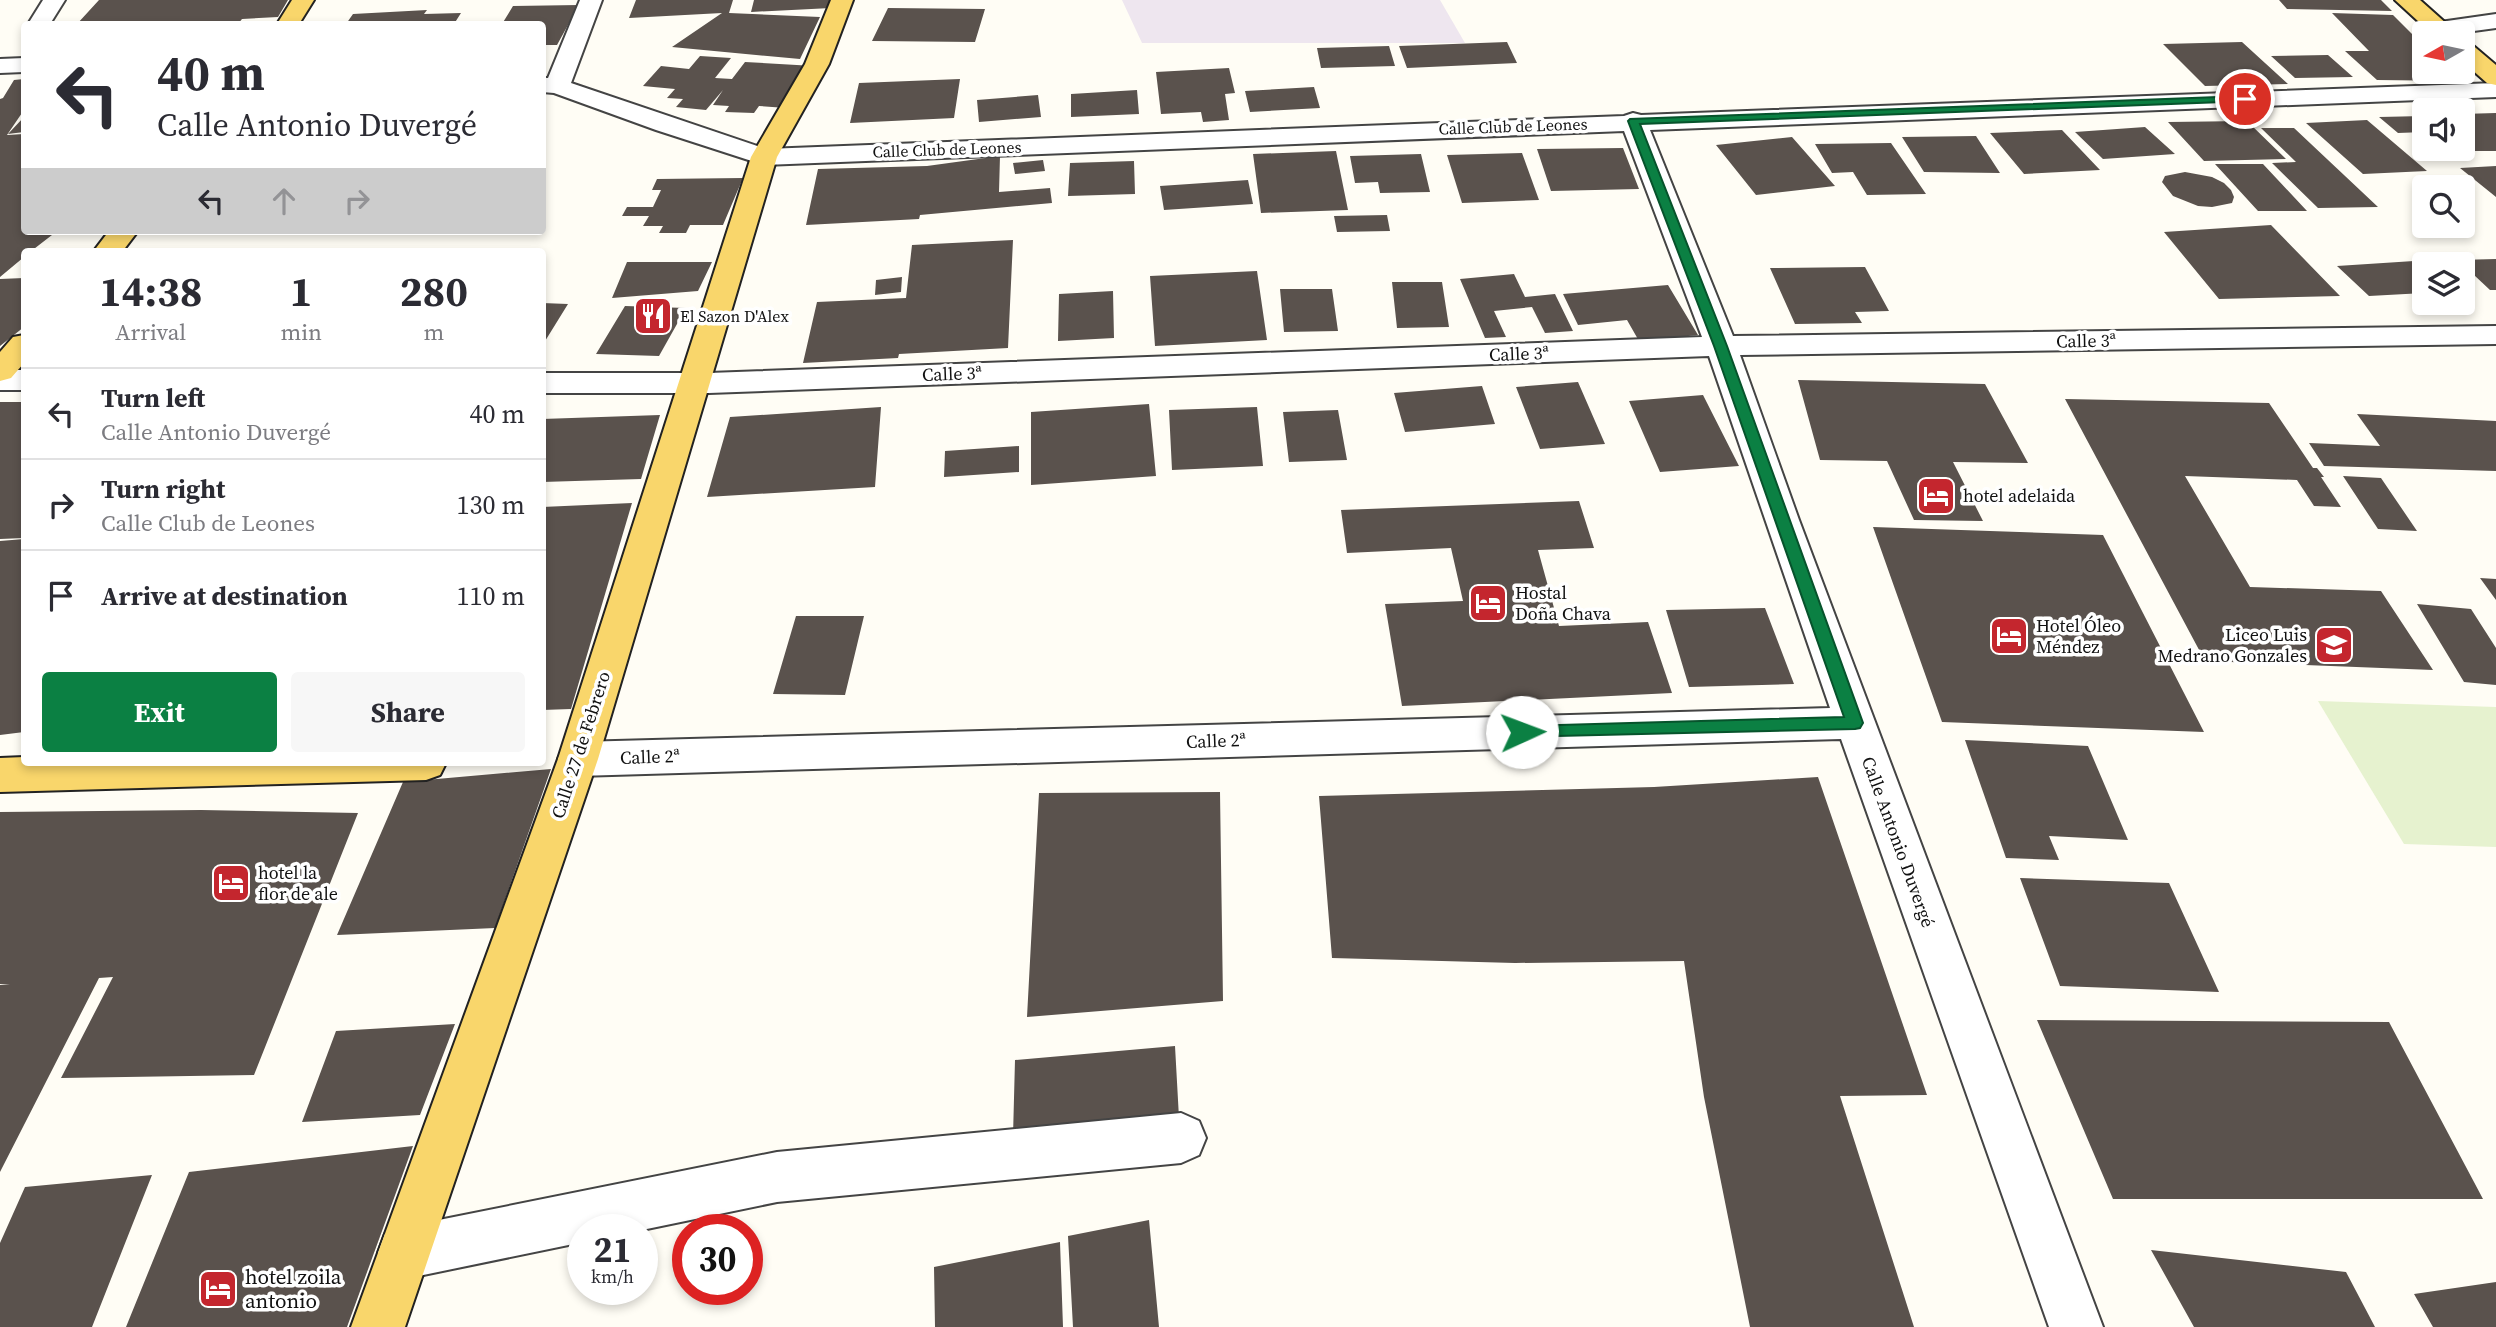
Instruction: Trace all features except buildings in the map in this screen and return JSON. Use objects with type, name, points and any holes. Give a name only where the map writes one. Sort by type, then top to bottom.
[{"type":"main road","points":[[290,21],[303,0]]},
{"type":"main road","name":"Calle 27 de Febrero","points":[[377,1327],[404,1253],[560,759],[694,383],[764,157],[817,64],[842,0]]},
{"type":"main road","points":[[2406,0],[2430,21]]},
{"type":"main road","points":[[2475,59],[2496,78]]},
{"type":"main road","points":[[0,371],[21,347]]},
{"type":"main road","points":[[0,775],[320,766]]},
{"type":"street","points":[[40,21],[54,0]]},
{"type":"street","points":[[550,86],[591,0]]},
{"type":"street","points":[[2475,25],[2496,21]]},
{"type":"street","name":"Calle Club de Leones","points":[[550,86],[764,157],[1633,121],[2496,90]]},
{"type":"street","name":"Calle Antonio Duvergé","points":[[1633,121],[1721,346],[1855,723],[2076,1327]]},
{"type":"street","name":"Calle 3ª","points":[[546,383],[694,383],[1721,346],[2496,335]]},
{"type":"street","points":[[0,380],[21,380]]},
{"type":"street","name":"Calle 2ª","points":[[560,759],[1855,723]]},
{"type":"street","points":[[404,1253],[777,1177],[1181,1138]]},
{"type":"shaded area","points":[[1122,0],[1440,0],[1465,43],[1142,43]]},
{"type":"green space","points":[[2318,701],[2496,707],[2496,847],[2404,844]]},
{"type":"place","name":"El Sazon D'Alex","points":[[653,316]]},
{"type":"place","name":"hotel adelaida","points":[[1936,496]]},
{"type":"place","name":"Hostal Doña Chava","points":[[1488,603]]},
{"type":"place","name":"Hotel Óleo Méndez","points":[[2009,636]]},
{"type":"place","name":"Liceo Luis Medrano Gonzales","points":[[2334,645]]},
{"type":"place","name":"hotel la flor de ale","points":[[231,883]]},
{"type":"place","name":"hotel zoila antonio","points":[[218,1289]]},
{"type":"route","points":[[1522,732],[1855,723],[1721,346],[1633,121],[2245,99]]}]
